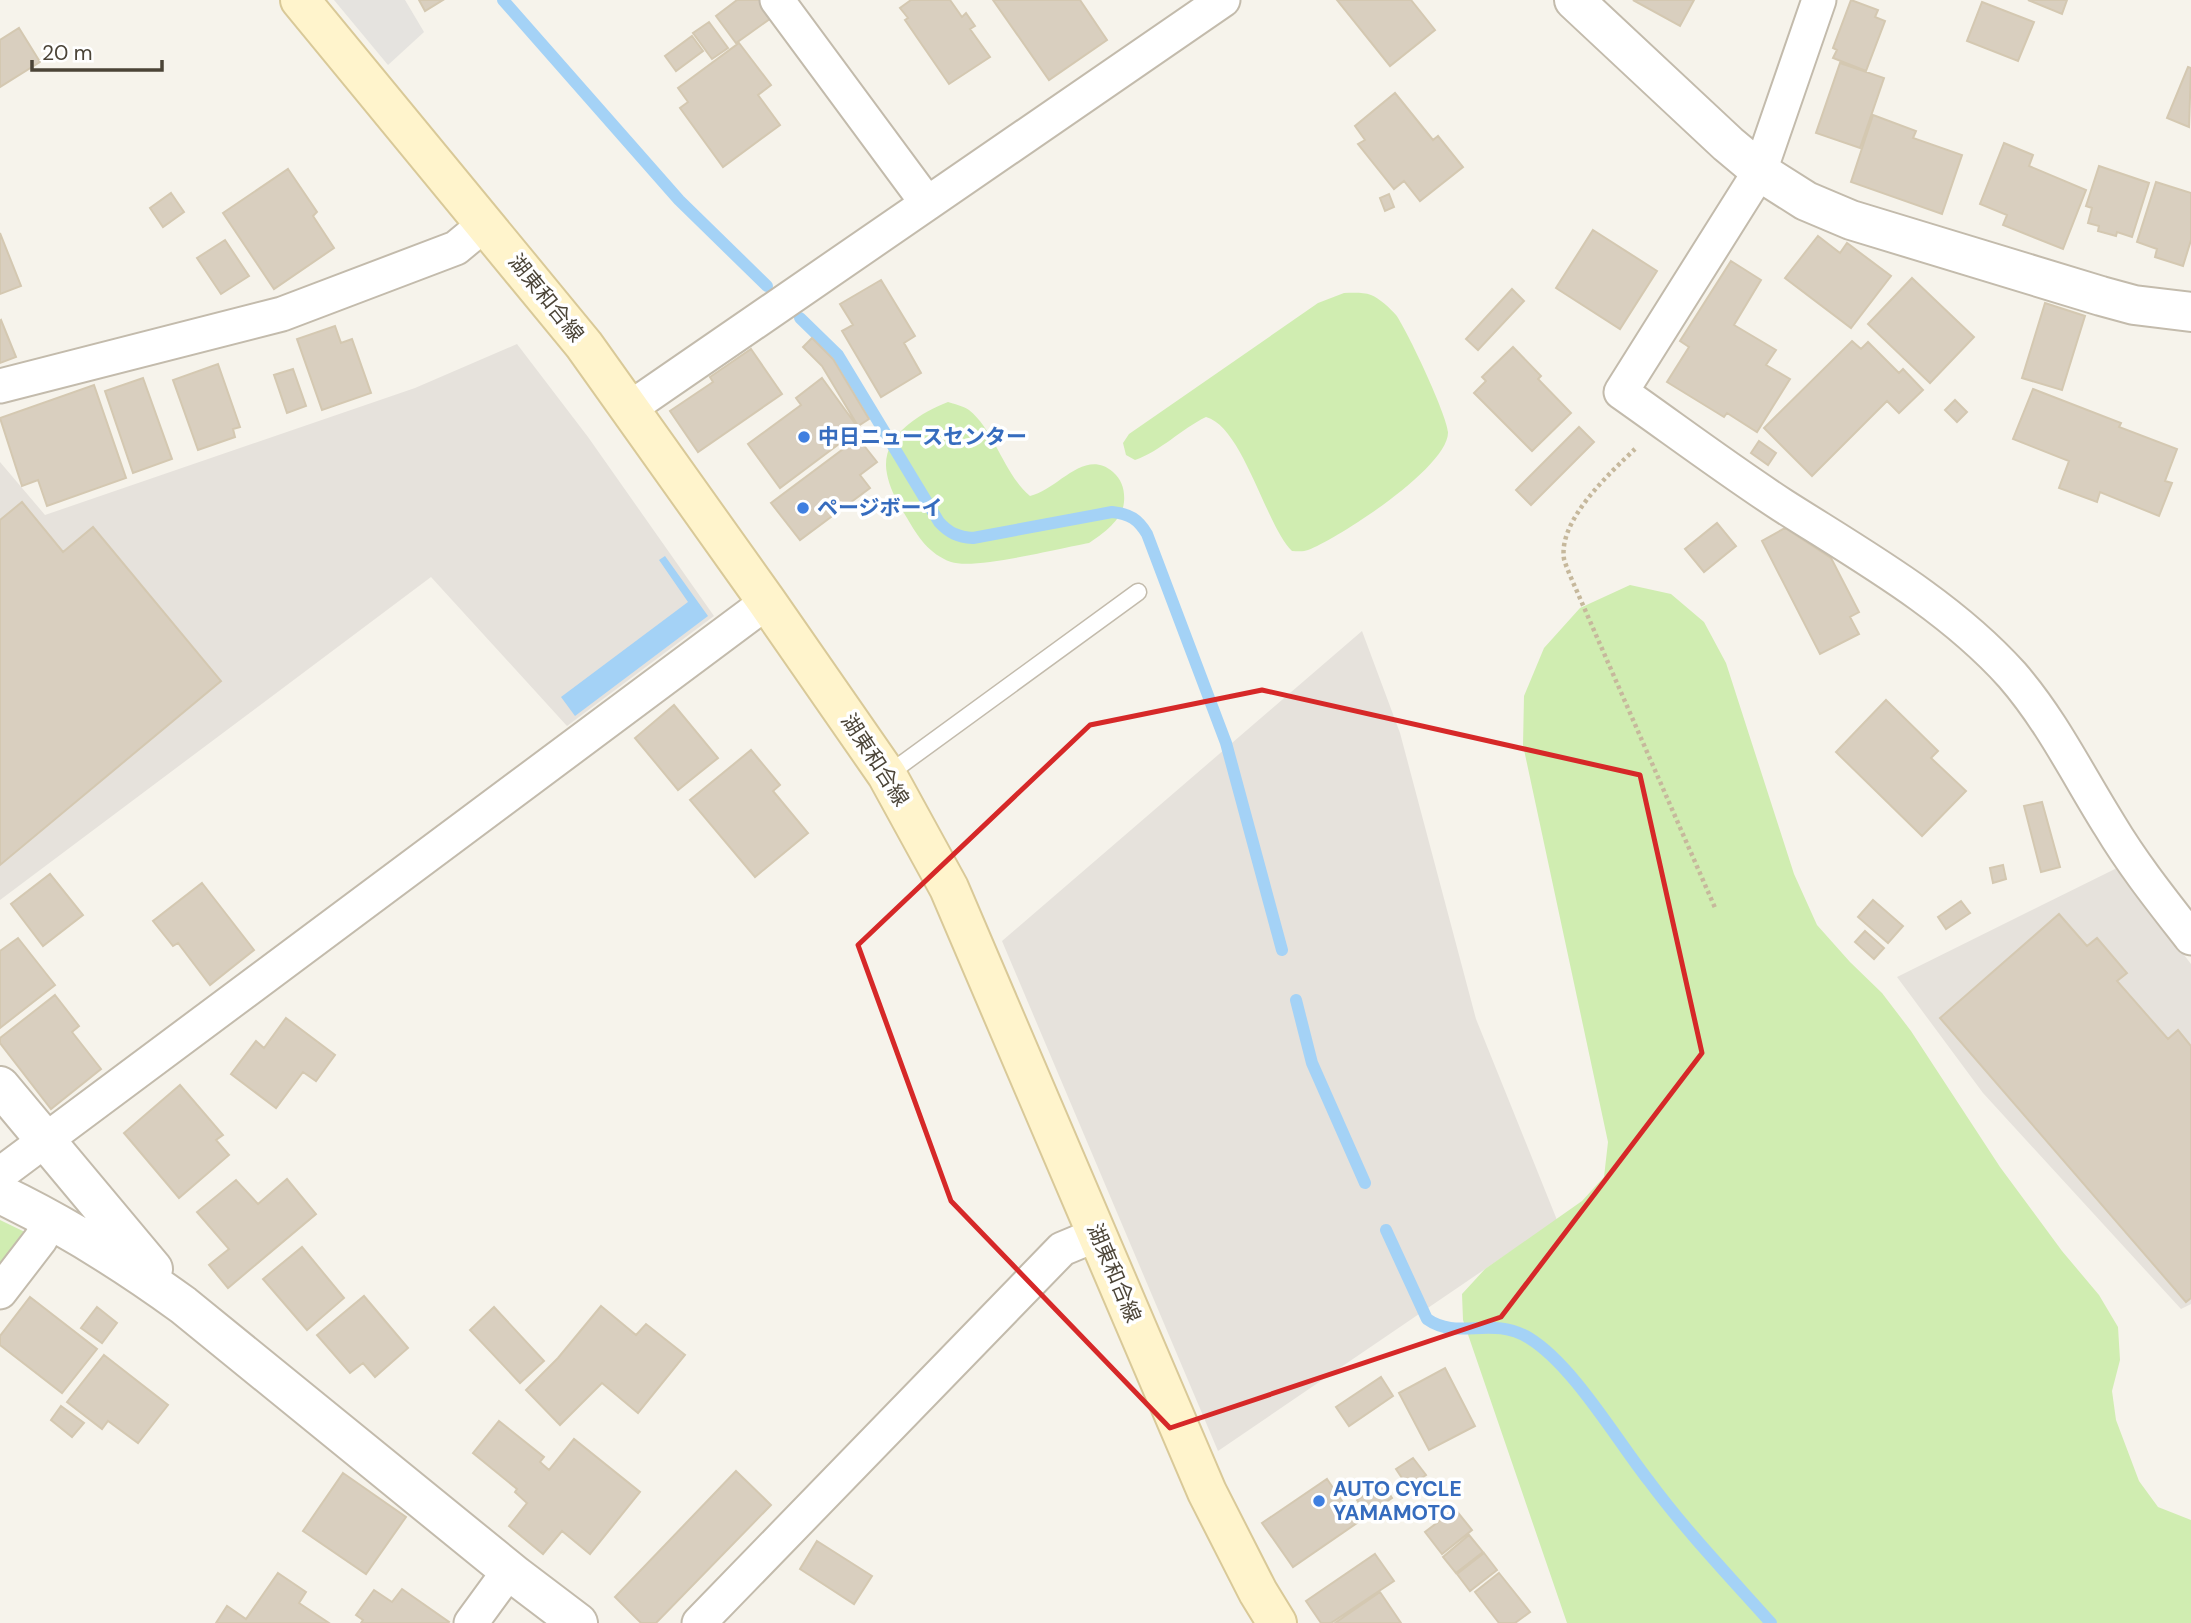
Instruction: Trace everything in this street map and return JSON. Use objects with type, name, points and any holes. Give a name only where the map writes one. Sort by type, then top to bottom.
[{"type":"main road","name":"湖東和合線","points":[[300,0],[576,335],[887,775],[949,888],[1207,1492],[1247,1573],[1277,1623]]},
{"type":"street","points":[[777,0],[927,203]]},
{"type":"street","points":[[630,408],[1223,0]]},
{"type":"street","points":[[1574,0],[1728,144],[1760,171],[1806,201],[1851,220],[2123,302],[2191,312]]},
{"type":"street","points":[[1819,0],[1760,171],[1621,393],[1772,498],[1931,602],[1978,641],[2012,676],[2042,714],[2069,754],[2126,852],[2191,938]]},
{"type":"street","points":[[0,386],[282,313],[456,248],[485,224]]},
{"type":"street","points":[[0,1174],[767,602]]},
{"type":"street","points":[[0,1086],[183,1305]]},
{"type":"street","points":[[0,1195],[108,1254],[183,1305],[509,1571],[578,1623]]},
{"type":"street","points":[[0,1292],[40,1240],[51,1221]]},
{"type":"street","points":[[699,1623],[1062,1249],[1098,1234]]},
{"type":"street","points":[[471,1623],[509,1571]]},
{"type":"lane","points":[[887,775],[1138,592]]},
{"type":"path","points":[[1663,422],[1600,484],[1581,507],[1568,533],[1564,557],[1716,910]]},
{"type":"highlighted area","points":[[1262,690],[1640,775],[1702,1053],[1501,1317],[1170,1428],[951,1201],[858,945],[1090,725]]},
{"type":"shaded area","points":[[334,0],[405,0],[424,32],[388,65]]},
{"type":"shaded area","points":[[517,344],[588,437],[714,616],[567,726],[431,577],[0,900],[0,462],[45,515],[415,388]]},
{"type":"shaded area","points":[[1362,631],[1400,733],[1476,1019],[1557,1220],[1218,1451],[1002,941]]},
{"type":"shaded area","points":[[2117,868],[2191,964],[2191,1304],[2181,1309],[1983,1093],[1897,977]]},
{"type":"green space","points":[[1344,293],[1374,296],[1396,315],[1426,373],[1448,432],[1444,447],[1431,464],[1390,500],[1323,543],[1306,551],[1292,551],[1272,520],[1231,438],[1219,425],[1206,417],[1144,456],[1135,460],[1126,455],[1123,443],[1129,434],[1318,303]]},
{"type":"green space","points":[[948,402],[969,410],[978,419],[1013,476],[1030,496],[1081,467],[1092,464],[1113,472],[1119,478],[1124,493],[1123,508],[1116,520],[1089,543],[1018,557],[963,564],[943,559],[930,550],[911,525],[892,491],[886,461],[895,438],[904,428]]},
{"type":"green space","points":[[1630,585],[1671,594],[1704,622],[1726,663],[1794,874],[1817,925],[1882,993],[1911,1031],[2000,1167],[2062,1251],[2099,1295],[2118,1327],[2120,1360],[2112,1391],[2116,1420],[2139,1481],[2158,1507],[2191,1520],[2191,1623],[1567,1623],[1463,1320],[1462,1294],[1485,1269],[1582,1201],[1604,1177],[1608,1142],[1523,745],[1524,696],[1544,648],[1580,608]]},
{"type":"green space","points":[[0,1220],[29,1234],[0,1271]]},
{"type":"water","points":[[665,556],[708,616],[575,716],[561,697],[688,602],[659,560]]},
{"type":"building","points":[[419,0],[443,0],[425,11]]},
{"type":"building","points":[[737,0],[762,0],[774,16],[736,43],[716,16]]},
{"type":"building","points":[[911,0],[950,0],[962,17],[966,13],[975,26],[970,29],[990,57],[949,84],[905,20],[908,18],[900,8]]},
{"type":"building","points":[[993,0],[1080,0],[1107,40],[1049,80]]},
{"type":"building","points":[[1337,0],[1411,0],[1435,30],[1390,66]]},
{"type":"building","points":[[1633,0],[1694,0],[1680,26]]},
{"type":"building","points":[[1851,0],[1878,10],[1875,17],[1885,21],[1866,71],[1833,58],[1837,50],[1833,48]]},
{"type":"building","points":[[2028,0],[2067,0],[2062,14]]},
{"type":"building","points":[[1982,2],[2034,22],[2018,61],[1967,41]]},
{"type":"building","points":[[709,22],[728,48],[712,59],[693,33]]},
{"type":"building","points":[[19,28],[40,62],[0,87],[0,40]]},
{"type":"building","points":[[692,36],[703,51],[676,71],[665,56]]},
{"type":"building","points":[[739,43],[771,85],[758,95],[780,125],[723,167],[680,108],[688,102],[678,88]]},
{"type":"building","points":[[1840,63],[1884,78],[1860,148],[1816,133]]},
{"type":"building","points":[[2188,67],[2191,68],[2189,127],[2167,118]]},
{"type":"building","points":[[1395,93],[1433,140],[1438,136],[1463,167],[1420,201],[1404,181],[1394,189],[1358,144],[1365,140],[1355,126]]},
{"type":"building","points":[[1873,115],[1916,131],[1913,138],[1962,155],[1942,214],[1851,182]]},
{"type":"building","points":[[2004,143],[2033,155],[2029,166],[2086,190],[2063,249],[2003,225],[2007,215],[1980,204]]},
{"type":"building","points":[[2099,166],[2149,183],[2132,237],[2117,232],[2116,236],[2098,231],[2099,226],[2088,223],[2092,208],[2086,206]]},
{"type":"building","points":[[288,169],[317,212],[313,216],[334,248],[274,289],[223,213]]},
{"type":"building","points":[[2156,182],[2191,193],[2191,240],[2183,266],[2155,257],[2157,249],[2137,242]]},
{"type":"building","points":[[171,193],[184,212],[163,227],[150,208]]},
{"type":"building","points":[[1389,194],[1394,207],[1385,211],[1380,198]]},
{"type":"building","points":[[1593,230],[1657,271],[1620,329],[1556,288]]},
{"type":"building","points":[[0,233],[21,286],[0,294]]},
{"type":"building","points":[[1818,236],[1840,253],[1847,243],[1891,276],[1851,328],[1785,278]]},
{"type":"building","points":[[225,240],[249,276],[221,294],[197,258]]},
{"type":"building","points":[[1731,261],[1761,280],[1734,325],[1776,350],[1766,365],[1790,379],[1757,432],[1727,413],[1724,417],[1667,382],[1689,347],[1680,341]]},
{"type":"building","points":[[1912,278],[1974,337],[1930,383],[1868,324]]},
{"type":"building","points":[[881,280],[915,336],[904,343],[921,373],[881,397],[842,331],[853,325],[840,304]]},
{"type":"building","points":[[1512,289],[1524,301],[1478,350],[1466,339]]},
{"type":"building","points":[[2045,303],[2085,316],[2062,390],[2022,378]]},
{"type":"building","points":[[0,321],[16,357],[0,363]]},
{"type":"building","points":[[335,326],[341,343],[352,339],[371,393],[322,410],[297,339]]},
{"type":"building","points":[[812,338],[833,359],[869,419],[858,426],[822,366],[803,347]]},
{"type":"building","points":[[1852,341],[1861,349],[1868,342],[1899,373],[1903,369],[1923,390],[1899,413],[1887,401],[1812,476],[1764,428]]},
{"type":"building","points":[[1513,347],[1541,376],[1538,379],[1571,413],[1532,451],[1474,393],[1486,381],[1482,377]]},
{"type":"building","points":[[751,349],[782,394],[698,452],[670,411],[713,382],[710,377]]},
{"type":"building","points":[[218,364],[240,427],[233,429],[235,437],[198,450],[173,380]]},
{"type":"building","points":[[293,369],[306,406],[287,413],[274,375]]},
{"type":"building","points":[[143,378],[172,459],[133,473],[105,391]]},
{"type":"building","name":"中日ニュースセンター","points":[[822,378],[859,429],[780,488],[748,444],[801,405],[796,398]]},
{"type":"building","points":[[94,385],[126,478],[47,506],[38,480],[22,486],[0,418]]},
{"type":"building","points":[[2033,389],[2121,423],[2119,427],[2177,449],[2165,481],[2172,483],[2159,516],[2100,492],[2097,502],[2059,488],[2069,461],[2013,439]]},
{"type":"building","points":[[1955,400],[1967,412],[1957,422],[1945,410]]},
{"type":"building","points":[[1579,427],[1594,442],[1531,505],[1516,490]]},
{"type":"building","points":[[858,438],[877,462],[860,475],[870,488],[800,540],[771,503]]},
{"type":"building","points":[[1759,441],[1776,453],[1768,465],[1751,453]]},
{"type":"building","points":[[22,502],[63,552],[93,527],[221,681],[0,865],[0,520]]},
{"type":"building","points":[[1717,523],[1736,546],[1704,572],[1685,549]]},
{"type":"building","points":[[1785,528],[1831,558],[1859,612],[1850,617],[1859,634],[1820,654],[1762,541]]},
{"type":"building","points":[[1886,700],[1938,751],[1931,758],[1966,791],[1922,836],[1836,752]]},
{"type":"building","points":[[674,705],[718,758],[678,790],[635,738]]},
{"type":"building","points":[[751,750],[780,785],[773,791],[808,833],[755,877],[690,800]]},
{"type":"building","points":[[2042,802],[2060,867],[2041,872],[2024,806]]},
{"type":"building","points":[[2003,865],[2006,879],[1993,883],[1990,868]]},
{"type":"building","points":[[50,874],[83,915],[43,946],[11,904]]},
{"type":"building","points":[[202,883],[254,950],[210,985],[178,943],[173,946],[153,921]]},
{"type":"building","points":[[1873,900],[1903,926],[1888,943],[1858,917]]},
{"type":"building","points":[[1961,901],[1970,913],[1946,929],[1938,917]]},
{"type":"building","points":[[2059,914],[2087,946],[2097,938],[2127,973],[2117,981],[2168,1039],[2178,1030],[2191,1046],[2191,1298],[2186,1302],[1940,1018]]},
{"type":"building","points":[[1865,931],[1884,948],[1874,959],[1855,942]]},
{"type":"building","points":[[18,938],[55,985],[0,1028],[0,951]]},
{"type":"building","points":[[55,995],[79,1026],[72,1032],[101,1069],[51,1109],[0,1043],[0,1038]]},
{"type":"building","points":[[286,1018],[335,1055],[316,1081],[303,1072],[276,1108],[231,1074],[256,1041],[264,1048]]},
{"type":"building","points":[[180,1085],[223,1135],[216,1140],[229,1155],[179,1198],[124,1133]]},
{"type":"building","points":[[287,1179],[316,1214],[228,1288],[209,1265],[229,1249],[197,1212],[236,1180],[258,1204]]},
{"type":"building","points":[[302,1247],[344,1298],[307,1330],[263,1279]]},
{"type":"building","points":[[364,1296],[408,1348],[375,1377],[363,1363],[350,1373],[317,1335]]},
{"type":"building","points":[[30,1297],[97,1349],[62,1393],[0,1345],[0,1336]]},
{"type":"building","points":[[601,1306],[636,1335],[646,1324],[685,1355],[638,1413],[602,1383],[560,1425],[526,1390],[558,1358]]},
{"type":"building","points":[[97,1307],[117,1323],[102,1343],[81,1328]]},
{"type":"building","points":[[494,1307],[544,1361],[520,1383],[470,1330]]},
{"type":"building","points":[[104,1355],[168,1405],[138,1443],[108,1421],[102,1429],[67,1402]]},
{"type":"building","points":[[1445,1368],[1475,1426],[1429,1450],[1399,1393]]},
{"type":"building","points":[[1381,1377],[1393,1396],[1349,1426],[1336,1407]]},
{"type":"building","points":[[61,1406],[84,1423],[72,1437],[51,1420]]},
{"type":"building","points":[[499,1421],[544,1457],[540,1462],[549,1470],[574,1439],[640,1492],[590,1554],[562,1531],[543,1554],[509,1526],[527,1503],[515,1492],[517,1489],[473,1453]]},
{"type":"building","points":[[1413,1458],[1426,1475],[1408,1487],[1396,1469]]},
{"type":"building","points":[[736,1471],[771,1505],[656,1623],[641,1623],[615,1597]]},
{"type":"building","points":[[343,1473],[406,1517],[366,1574],[303,1531]]},
{"type":"building","name":"AUTO CYCLE YAMAMOTO","points":[[1327,1479],[1357,1523],[1293,1567],[1262,1523]]},
{"type":"building","points":[[1382,1483],[1392,1498],[1367,1515],[1357,1500]]},
{"type":"building","points":[[1455,1509],[1472,1530],[1442,1554],[1425,1532]]},
{"type":"building","points":[[1469,1535],[1483,1552],[1456,1573],[1443,1557]]},
{"type":"building","points":[[817,1541],[872,1576],[854,1604],[800,1569]]},
{"type":"building","points":[[1484,1553],[1497,1570],[1470,1591],[1457,1574]]},
{"type":"building","points":[[1375,1554],[1394,1581],[1331,1623],[1321,1623],[1306,1601]]},
{"type":"building","points":[[278,1573],[306,1592],[299,1603],[329,1623],[216,1623],[227,1606],[246,1619]]},
{"type":"building","points":[[1499,1573],[1530,1612],[1515,1623],[1499,1623],[1475,1592]]},
{"type":"building","points":[[402,1589],[449,1622],[361,1623],[363,1620],[356,1615],[374,1590],[392,1602]]},
{"type":"building","points":[[1380,1592],[1401,1623],[1335,1623]]},
{"type":"waterway","points":[[503,0],[679,200],[767,286]]},
{"type":"waterway","points":[[800,318],[838,355],[939,522],[950,532],[973,538],[1112,512],[1133,518],[1144,529],[1226,743],[1282,950]]},
{"type":"waterway","points":[[1296,1000],[1312,1063],[1365,1183]]},
{"type":"waterway","points":[[1386,1230],[1427,1319],[1451,1328],[1501,1328],[1515,1331],[1545,1350],[1578,1384],[1678,1518],[1771,1623]]},
{"type":"place","name":"中日ニュースセンター","points":[[804,437]]},
{"type":"place","name":"ページボーイ","points":[[803,508]]},
{"type":"place","name":"AUTO CYCLE YAMAMOTO","points":[[1319,1501]]}]
